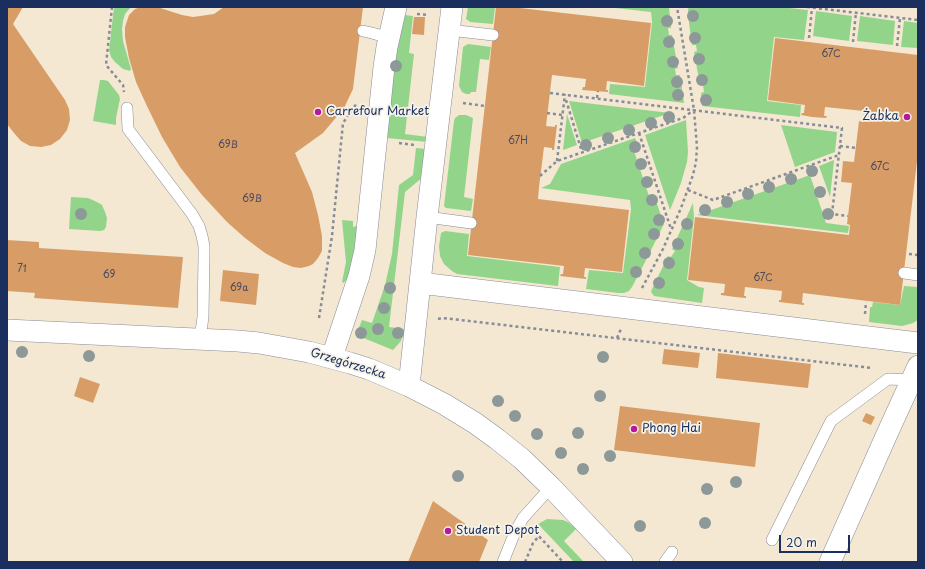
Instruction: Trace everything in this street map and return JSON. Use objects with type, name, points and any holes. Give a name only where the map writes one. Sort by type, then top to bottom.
[{"type":"street","points":[[332,357],[359,276],[365,250],[384,67],[396,7]]},
{"type":"street","points":[[409,386],[452,7]]},
{"type":"street","points":[[420,283],[918,344]]},
{"type":"street","name":"Grzegórzecka","points":[[7,330],[259,343],[332,357],[369,369],[409,386],[444,404],[475,423],[497,439],[516,454],[551,487],[622,562]]},
{"type":"street","points":[[830,562],[915,373]]},
{"type":"lane","points":[[449,30],[493,35]]},
{"type":"lane","points":[[363,31],[389,38]]},
{"type":"lane","points":[[127,108],[128,129],[192,214],[199,226],[204,246],[203,317],[200,340]]},
{"type":"lane","points":[[427,217],[471,223]]},
{"type":"lane","points":[[904,273],[918,275]]},
{"type":"lane","points":[[772,540],[831,421],[888,379],[915,373]]},
{"type":"lane","points":[[503,562],[515,532],[523,518],[551,487]]},
{"type":"lane","points":[[665,562],[672,552]]},
{"type":"path","points":[[112,7],[106,65],[122,85],[127,108]]},
{"type":"path","points":[[617,338],[630,308],[653,267],[671,229],[688,190],[696,162],[697,147],[694,110],[678,7]]},
{"type":"path","points":[[807,7],[918,20]]},
{"type":"path","points":[[809,38],[812,8]]},
{"type":"path","points":[[853,42],[856,12]]},
{"type":"path","points":[[897,46],[900,18]]},
{"type":"path","points":[[597,98],[598,91]]},
{"type":"path","points":[[550,92],[565,96],[597,98],[842,128],[832,214],[848,216]]},
{"type":"path","points":[[556,161],[565,96]]},
{"type":"path","points":[[565,96],[582,153]]},
{"type":"path","points":[[319,318],[332,236],[343,123],[358,101]]},
{"type":"path","points":[[540,176],[556,161],[683,118],[694,110]]},
{"type":"path","points":[[547,113],[562,115]]},
{"type":"path","points":[[639,133],[671,229]]},
{"type":"path","points":[[840,146],[856,148]]},
{"type":"path","points":[[688,190],[713,200],[839,155]]},
{"type":"path","points":[[907,254],[918,255]]},
{"type":"path","points":[[434,321],[442,318],[873,368]]},
{"type":"path","points":[[523,518],[563,562]]},
{"type":"path","points":[[526,562],[533,543],[539,536]]},
{"type":"green space","points":[[114,7],[131,7],[125,14],[122,30],[123,41],[131,69],[130,71],[123,69],[115,62],[111,57],[109,50]]},
{"type":"green space","points":[[468,7],[495,7],[493,24],[470,22],[466,19]]},
{"type":"green space","points":[[606,7],[669,7],[671,28],[668,28],[669,35],[672,35],[678,68],[675,69],[676,75],[680,75],[684,103],[609,94],[610,84],[645,87],[652,22],[651,12]]},
{"type":"green space","points":[[690,7],[780,7],[808,10],[804,40],[774,37],[767,101],[801,105],[800,117],[702,106],[701,93],[704,92],[703,85],[700,85],[694,52],[697,51],[696,45],[692,45],[688,15],[688,9]]},
{"type":"green space","points":[[816,11],[852,16],[849,41],[813,36]]},
{"type":"green space","points":[[405,15],[413,16],[409,53],[414,54],[405,134],[428,137],[427,142],[387,138],[395,58]]},
{"type":"green space","points":[[860,16],[895,21],[893,45],[857,41]]},
{"type":"green space","points":[[904,21],[918,23],[918,48],[901,47]]},
{"type":"green space","points":[[468,44],[491,47],[489,60],[480,59],[476,92],[466,94],[462,92],[459,86],[463,47]]},
{"type":"green space","points":[[100,80],[108,81],[119,95],[120,99],[116,125],[93,121]]},
{"type":"green space","points":[[569,101],[670,113],[582,143]]},
{"type":"green space","points":[[567,114],[577,145],[563,150]]},
{"type":"green space","points":[[459,115],[466,115],[473,118],[464,197],[473,199],[471,211],[446,208],[444,206],[454,121]]},
{"type":"green space","points":[[686,120],[688,152],[687,162],[681,183],[670,210],[645,135]]},
{"type":"green space","points":[[781,125],[837,132],[835,152],[795,167]]},
{"type":"green space","points":[[635,138],[637,143],[632,145],[651,202],[656,201],[664,224],[629,291],[618,293],[586,289],[589,270],[623,273],[631,209],[630,200],[541,188],[550,184],[561,164]]},
{"type":"green space","points":[[416,148],[426,149],[423,177],[405,192],[389,327],[405,329],[401,341],[393,350],[356,335],[362,320],[372,323],[385,285],[392,254],[399,185],[413,175]]},
{"type":"green space","points":[[834,161],[830,197],[819,166]]},
{"type":"green space","points":[[810,175],[826,223],[849,226],[848,233],[697,215]]},
{"type":"green space","points":[[71,197],[88,198],[102,205],[107,218],[106,227],[104,230],[69,229]]},
{"type":"green space","points":[[693,203],[694,217],[687,280],[699,287],[704,288],[702,303],[654,296],[651,292],[652,289],[668,256],[671,257],[675,251],[672,249]]},
{"type":"green space","points":[[342,220],[353,221],[353,227],[357,226],[358,235],[348,281],[345,281],[344,283],[342,282],[346,262]]},
{"type":"green space","points":[[445,231],[469,234],[467,256],[560,267],[558,286],[457,274],[444,264],[440,256],[439,246],[441,233]]},
{"type":"green space","points":[[904,286],[918,287],[918,320],[902,326],[869,322],[870,307],[872,307],[873,302],[900,305]]},
{"type":"green space","points":[[547,519],[563,520],[568,522],[576,529],[564,541],[584,562],[574,562],[538,524]]},
{"type":"building","points":[[7,7],[23,7],[13,24],[65,100],[69,109],[70,120],[67,130],[60,139],[51,145],[41,147],[30,146],[21,141],[7,124]]},
{"type":"building","points":[[141,7],[157,7],[193,17],[214,14],[224,7],[363,7],[353,89],[344,108],[323,133],[295,153],[312,192],[322,236],[322,251],[313,264],[301,268],[293,267],[265,253],[227,222],[202,195],[180,167],[162,137],[146,104],[136,82],[129,58],[125,37],[125,27],[129,15],[135,9]]},
{"type":"building","points":[[496,7],[511,7],[651,23],[644,86],[607,81],[606,90],[608,90],[608,92],[582,90],[583,87],[585,87],[586,79],[552,75],[546,126],[555,127],[555,125],[557,125],[554,150],[552,150],[552,148],[544,147],[538,199],[629,210],[622,272],[585,268],[584,277],[586,277],[586,279],[560,276],[563,274],[564,266],[468,255]]},
{"type":"building","points":[[414,17],[425,17],[424,35],[412,34]]},
{"type":"building","points":[[775,38],[918,55],[918,153],[900,305],[803,293],[802,303],[804,303],[804,305],[779,302],[779,300],[781,300],[782,291],[745,287],[744,296],[746,296],[746,298],[735,297],[721,295],[721,293],[724,293],[725,284],[688,280],[695,217],[849,235],[850,225],[847,224],[852,183],[841,182],[843,161],[854,162],[859,121],[863,122],[864,111],[825,107],[824,116],[827,116],[826,118],[812,117],[801,115],[804,113],[805,105],[768,100]]},
{"type":"building","points":[[7,240],[39,242],[39,248],[183,257],[178,308],[34,298],[35,293],[7,291]]},
{"type":"building","points":[[223,270],[259,274],[256,305],[220,301]]},
{"type":"building","points":[[664,349],[700,353],[698,368],[662,364]]},
{"type":"building","points":[[718,353],[811,364],[808,388],[716,378]]},
{"type":"building","points":[[80,377],[100,384],[93,403],[74,396]]},
{"type":"building","points":[[620,406],[760,423],[755,467],[614,450]]},
{"type":"building","points":[[866,413],[875,417],[871,425],[862,421]]},
{"type":"building","name":"Student Depot","points":[[433,501],[488,540],[479,562],[408,562]]},
{"type":"place","name":"Carrefour Market","points":[[318,112]]},
{"type":"place","name":"Żabka","points":[[907,117]]},
{"type":"place","name":"Phong Hai","points":[[634,429]]},
{"type":"place","name":"Student Depot","points":[[448,531]]}]
